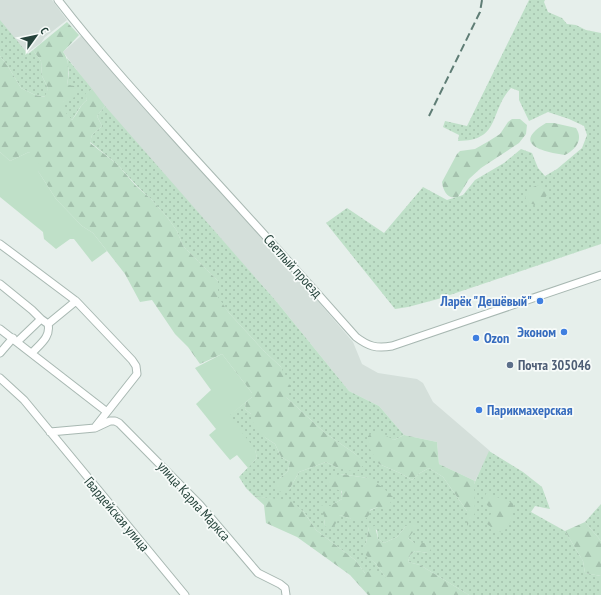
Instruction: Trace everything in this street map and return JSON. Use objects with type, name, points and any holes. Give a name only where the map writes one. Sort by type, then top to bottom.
[{"type":"street","name":"Светлый проезд","points":[[58,0],[82,32],[137,96],[296,269],[356,337],[366,344],[382,348],[392,346],[601,275]]},
{"type":"street","points":[[0,244],[76,301],[118,344],[136,366],[136,374],[95,428]]},
{"type":"street","points":[[0,284],[48,324],[48,336],[32,353]]},
{"type":"street","points":[[48,324],[76,301]]},
{"type":"street","points":[[0,353],[41,319]]},
{"type":"street","points":[[0,329],[107,412]]},
{"type":"street","points":[[0,378],[24,400],[50,432]]},
{"type":"street","name":"улица Карла Маркса","points":[[50,432],[95,428],[110,421],[119,423],[200,505],[258,573],[280,584],[284,588],[286,595]]},
{"type":"street","name":"Гвардейская улица","points":[[50,432],[185,595]]},
{"type":"shaded area","points":[[0,0],[52,0],[67,20],[45,37],[41,43],[25,54],[0,24]]},
{"type":"shaded area","points":[[82,35],[122,84],[280,257],[353,342],[362,364],[378,373],[417,379],[423,383],[433,402],[490,451],[475,481],[439,464],[437,442],[404,435],[379,406],[349,391],[276,301],[108,111],[63,52]]},
{"type":"green space","points":[[529,0],[545,0],[544,2],[548,12],[562,18],[567,24],[576,25],[586,30],[601,33],[601,244],[438,299],[395,309],[326,223],[347,208],[384,233],[423,187],[447,200],[463,195],[475,180],[504,163],[521,149],[532,153],[538,168],[545,176],[557,169],[582,148],[587,135],[584,126],[548,112],[529,121],[519,100],[519,91],[511,88],[499,106],[488,131],[481,136],[472,140],[458,141],[459,135],[443,127],[445,121],[467,126]]},
{"type":"green space","points":[[0,20],[28,54],[33,50],[41,61],[42,76],[48,88],[46,97],[35,95],[21,88],[0,56]]},
{"type":"green space","points":[[67,22],[79,35],[63,52],[67,59],[68,67],[67,85],[75,86],[75,97],[63,102],[66,113],[72,120],[87,100],[85,94],[92,89],[105,106],[97,116],[102,126],[92,135],[90,143],[117,164],[136,186],[151,199],[177,231],[183,246],[218,281],[218,297],[229,313],[281,367],[291,388],[286,397],[325,433],[366,463],[356,472],[338,468],[326,462],[299,472],[289,490],[280,492],[274,486],[288,471],[290,462],[281,457],[275,444],[266,438],[251,420],[251,414],[245,409],[246,402],[252,397],[252,393],[222,354],[200,364],[188,347],[175,334],[152,300],[140,302],[125,274],[93,233],[82,226],[56,199],[38,171],[29,152],[10,161],[0,152],[0,56],[21,88],[35,95],[45,97],[48,88],[42,76],[41,61],[33,50]]},
{"type":"green space","points":[[67,58],[92,89],[86,94],[87,100],[80,107],[72,120],[65,113],[62,102],[75,96],[67,85],[69,73]]},
{"type":"green space","points":[[105,106],[276,301],[349,391],[379,406],[404,435],[394,440],[386,437],[379,464],[412,480],[429,468],[443,477],[467,511],[467,525],[474,498],[474,484],[489,451],[523,472],[542,487],[550,509],[535,506],[531,512],[565,531],[583,561],[585,573],[601,576],[601,595],[469,595],[420,565],[408,562],[410,555],[415,551],[428,553],[425,543],[414,543],[408,538],[406,526],[397,537],[384,543],[378,539],[377,530],[369,527],[366,543],[362,551],[376,564],[387,579],[365,573],[355,560],[316,530],[304,512],[291,502],[254,496],[246,488],[239,477],[257,458],[255,450],[228,416],[246,402],[245,409],[251,414],[266,438],[275,444],[281,457],[290,462],[288,471],[280,478],[289,490],[299,472],[326,462],[338,468],[365,463],[354,453],[325,433],[286,397],[281,367],[229,313],[217,297],[218,281],[183,246],[177,231],[151,199],[117,164],[90,142],[92,135],[102,126],[97,116]],"holes":[[[340,474],[368,478],[378,507],[351,519],[340,515],[324,526],[328,509],[342,499]]]},
{"type":"green space","points":[[512,119],[520,119],[527,125],[526,134],[519,143],[481,168],[469,179],[458,197],[454,198],[449,196],[444,189],[442,182],[457,154],[460,151],[475,149],[500,134],[508,122]]},
{"type":"green space","points":[[546,123],[554,123],[576,128],[579,140],[575,147],[565,155],[547,152],[534,146],[531,142],[531,136],[536,130]]},
{"type":"green space","points":[[0,152],[10,161],[29,152],[42,167],[38,171],[56,199],[82,226],[93,233],[107,251],[92,262],[74,239],[70,239],[56,249],[44,239],[43,232],[0,197]]},
{"type":"green space","points":[[538,185],[544,186],[547,190],[547,195],[543,201],[535,205],[527,202],[525,196],[528,189]]},
{"type":"green space","points":[[222,354],[252,393],[252,397],[229,416],[255,449],[257,458],[248,468],[237,455],[230,460],[209,435],[216,429],[196,404],[211,390],[195,368]]},
{"type":"green space","points":[[377,431],[394,440],[404,435],[437,442],[439,464],[475,481],[475,513],[467,526],[467,511],[443,477],[429,468],[412,480],[379,464],[368,446],[368,436]]},
{"type":"green space","points":[[340,474],[368,478],[382,487],[393,497],[388,508],[378,507],[370,510],[369,515],[364,521],[351,519],[340,515],[332,529],[324,526],[325,518],[319,505],[330,506],[342,499],[342,491],[327,487],[328,479]]},
{"type":"green space","points":[[486,493],[513,503],[511,519],[503,533],[495,530],[487,524],[488,518],[493,511],[484,502]]},
{"type":"green space","points":[[254,496],[291,501],[304,512],[316,530],[355,560],[365,573],[373,569],[386,578],[376,564],[361,551],[366,543],[369,527],[375,526],[378,539],[384,543],[397,537],[406,526],[415,520],[418,526],[408,538],[414,543],[425,543],[431,549],[428,553],[415,551],[410,555],[408,562],[420,565],[469,595],[368,595],[350,575],[297,537],[266,523],[264,505]]},
{"type":"green space","points":[[601,504],[601,541],[585,522]]},
{"type":"green space","points":[[585,522],[601,541],[601,576],[585,573],[583,561],[565,531]]},
{"type":"railway","points":[[429,116],[480,12],[482,0]]},
{"type":"place","name":"Ларёк \"Дешёвый\"","points":[[540,301]]},
{"type":"place","name":"Эконом","points":[[564,332]]},
{"type":"place","name":"Ozon","points":[[476,338]]},
{"type":"place","name":"Почта 305046","points":[[510,365]]},
{"type":"place","name":"Парикмахерская","points":[[479,410]]}]
